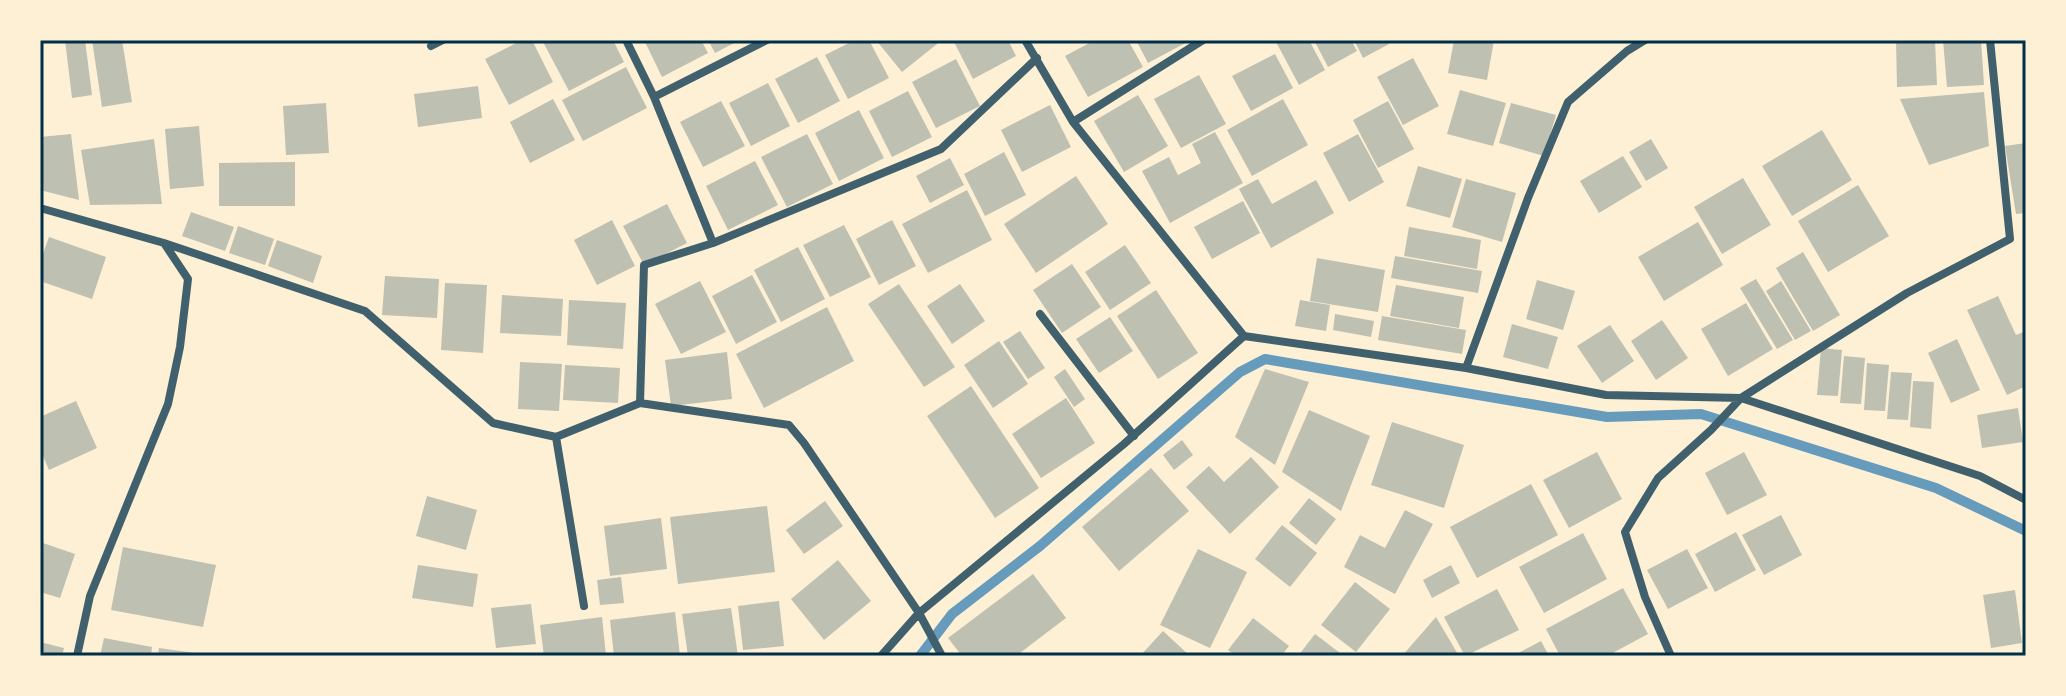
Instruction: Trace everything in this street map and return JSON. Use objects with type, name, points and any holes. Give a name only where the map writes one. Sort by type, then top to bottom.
[{"type":"street","points":[[431,46],[443,40]]},
{"type":"street","points":[[626,40],[654,97],[713,243]]},
{"type":"street","points":[[654,97],[767,40]]},
{"type":"street","points":[[1025,40],[1073,122],[1244,336],[1466,368],[1606,395],[1741,398],[1980,476],[2026,500]]},
{"type":"street","points":[[1073,122],[1203,40]]},
{"type":"street","points":[[1466,368],[1528,198],[1568,102],[1627,51],[1645,40]]},
{"type":"street","points":[[1671,656],[1645,597],[1625,532],[1658,478],[1741,398],[1907,293],[2010,239],[1990,40]]},
{"type":"street","points":[[640,403],[644,265],[713,243],[941,149],[1037,58]]},
{"type":"street","points":[[40,208],[164,243],[365,311],[493,423],[556,437],[640,403],[789,425],[919,613],[942,656]]},
{"type":"street","points":[[77,656],[90,596],[168,404],[180,347],[188,279],[164,243]]},
{"type":"street","points":[[1040,314],[1134,436]]},
{"type":"street","points":[[881,656],[919,613],[1134,436],[1244,336]]},
{"type":"street","points":[[556,437],[584,606]]},
{"type":"building","points":[[65,40],[85,40],[92,95],[72,98]]},
{"type":"building","points":[[92,40],[122,40],[132,102],[102,107]]},
{"type":"building","points":[[522,40],[532,40],[553,82],[509,105],[485,59]]},
{"type":"building","points":[[542,40],[613,40],[624,62],[569,91]]},
{"type":"building","points":[[644,40],[701,40],[708,53],[662,77]]},
{"type":"building","points":[[708,40],[740,40],[715,53]]},
{"type":"building","points":[[855,40],[869,40],[889,78],[848,99],[825,55]]},
{"type":"building","points":[[876,40],[942,40],[902,72]]},
{"type":"building","points":[[953,40],[1008,40],[1016,56],[973,79]]},
{"type":"building","points":[[1095,40],[1128,40],[1143,67],[1088,97],[1065,56]]},
{"type":"building","points":[[1136,40],[1191,40],[1148,63]]},
{"type":"building","points":[[1275,40],[1309,40],[1325,70],[1299,85]]},
{"type":"building","points":[[1314,40],[1351,40],[1357,51],[1328,67]]},
{"type":"building","points":[[1354,40],[1387,40],[1389,44],[1363,58]]},
{"type":"building","points":[[1454,40],[1494,40],[1487,80],[1448,73]]},
{"type":"building","points":[[1896,40],[1935,40],[1937,85],[1897,87]]},
{"type":"building","points":[[1943,40],[1981,40],[1984,85],[1947,87]]},
{"type":"building","points":[[1275,54],[1293,88],[1251,111],[1232,76]]},
{"type":"building","points":[[817,57],[840,101],[798,123],[775,79]]},
{"type":"building","points":[[1413,58],[1439,106],[1403,125],[1377,77]]},
{"type":"building","points":[[956,59],[980,106],[936,128],[912,82]]},
{"type":"building","points":[[626,67],[647,108],[583,141],[562,100]]},
{"type":"building","points":[[1199,75],[1226,124],[1181,148],[1154,99]]},
{"type":"building","points":[[768,83],[790,126],[751,146],[729,103]]},
{"type":"building","points":[[478,86],[482,118],[418,127],[414,94]]},
{"type":"building","points":[[1460,90],[1506,103],[1493,146],[1447,134]]},
{"type":"building","points":[[908,91],[932,137],[892,157],[869,111]]},
{"type":"building","points":[[1984,92],[1989,146],[1929,165],[1900,99]]},
{"type":"building","points":[[1138,95],[1168,146],[1124,172],[1094,121]]},
{"type":"building","points":[[553,99],[575,140],[530,163],[510,122]]},
{"type":"building","points":[[1283,99],[1308,145],[1252,176],[1227,130]]},
{"type":"building","points":[[721,101],[745,146],[703,167],[680,122]]},
{"type":"building","points":[[1388,101],[1414,149],[1378,168],[1353,120]]},
{"type":"building","points":[[326,103],[329,153],[286,155],[283,106]]},
{"type":"building","points":[[1511,103],[1556,115],[1544,156],[1499,143]]},
{"type":"building","points":[[1050,105],[1071,147],[1022,172],[1001,130]]},
{"type":"building","points":[[859,110],[884,158],[839,181],[815,133]]},
{"type":"building","points":[[199,126],[204,186],[170,189],[165,129]]},
{"type":"building","points":[[1822,130],[1852,180],[1792,216],[1762,166]]},
{"type":"building","points":[[1215,132],[1243,183],[1170,223],[1142,171],[1169,157],[1178,175],[1201,163],[1192,144]]},
{"type":"building","points":[[71,134],[79,200],[40,190],[40,137]]},
{"type":"building","points":[[807,134],[833,184],[787,207],[761,157]]},
{"type":"building","points":[[1358,134],[1384,182],[1349,202],[1323,153]]},
{"type":"building","points":[[154,139],[162,204],[90,205],[81,150]]},
{"type":"building","points":[[1651,139],[1668,168],[1646,181],[1629,152]]},
{"type":"building","points":[[2026,143],[2026,213],[2016,214],[2005,146]]},
{"type":"building","points":[[1004,152],[1026,195],[985,216],[964,174]]},
{"type":"building","points":[[1623,156],[1642,187],[1599,213],[1580,181]]},
{"type":"building","points":[[950,158],[964,185],[930,203],[916,176]]},
{"type":"building","points":[[755,161],[778,205],[728,230],[706,186]]},
{"type":"building","points":[[295,162],[295,206],[219,206],[219,163]]},
{"type":"building","points":[[1418,166],[1462,179],[1450,218],[1406,206]]},
{"type":"building","points":[[1076,176],[1108,224],[1036,273],[1004,224]]},
{"type":"building","points":[[1743,178],[1771,225],[1722,254],[1694,207]]},
{"type":"building","points":[[1258,179],[1272,204],[1316,180],[1334,213],[1271,248],[1239,189]]},
{"type":"building","points":[[1466,179],[1516,193],[1502,242],[1452,227]]},
{"type":"building","points":[[1858,185],[1889,236],[1828,272],[1798,221]]},
{"type":"building","points":[[967,190],[992,240],[928,273],[902,224]]},
{"type":"building","points":[[1243,201],[1260,233],[1212,259],[1194,227]]},
{"type":"building","points":[[667,204],[687,243],[644,265],[623,226]]},
{"type":"building","points":[[191,212],[234,227],[225,251],[182,236]]},
{"type":"building","points":[[612,220],[635,266],[597,285],[574,240]]},
{"type":"building","points":[[892,220],[916,266],[879,285],[856,239]]},
{"type":"building","points":[[1698,222],[1723,265],[1664,301],[1638,257]]},
{"type":"building","points":[[844,225],[871,277],[830,297],[803,245]]},
{"type":"building","points":[[238,226],[274,239],[265,265],[229,253]]},
{"type":"building","points":[[1409,227],[1481,240],[1477,269],[1404,256]]},
{"type":"building","points":[[49,237],[106,257],[92,299],[40,281],[40,262]]},
{"type":"building","points":[[277,240],[322,256],[313,283],[268,266]]},
{"type":"building","points":[[1125,245],[1151,283],[1110,310],[1085,272]]},
{"type":"building","points":[[798,247],[825,299],[781,322],[754,270]]},
{"type":"building","points":[[1803,252],[1840,315],[1813,331],[1776,268]]},
{"type":"building","points":[[1395,256],[1482,271],[1478,293],[1391,278]]},
{"type":"building","points":[[1317,258],[1385,270],[1378,312],[1310,301]]},
{"type":"building","points":[[1072,264],[1101,307],[1062,333],[1033,290]]},
{"type":"building","points":[[752,275],[777,322],[736,344],[712,296]]},
{"type":"building","points":[[385,276],[439,279],[437,318],[382,315]]},
{"type":"building","points":[[1756,279],[1793,340],[1777,349],[1740,288]]},
{"type":"building","points":[[1537,280],[1575,291],[1563,330],[1526,319]]},
{"type":"building","points":[[700,281],[726,332],[681,354],[655,304]]},
{"type":"building","points":[[1781,281],[1811,331],[1795,340],[1766,291]]},
{"type":"building","points":[[445,283],[487,285],[483,353],[441,350]]},
{"type":"building","points":[[899,284],[955,367],[924,387],[868,304]]},
{"type":"building","points":[[960,284],[985,321],[952,344],[927,306]]},
{"type":"building","points":[[1396,285],[1464,297],[1459,328],[1390,316]]},
{"type":"building","points":[[1156,290],[1198,353],[1158,379],[1117,316]]},
{"type":"building","points":[[502,295],[563,299],[561,336],[500,333]]},
{"type":"building","points":[[1998,296],[2016,335],[2026,331],[2026,386],[2007,395],[1967,310]]},
{"type":"building","points":[[569,300],[626,303],[623,349],[567,345]]},
{"type":"building","points":[[1300,300],[1330,305],[1326,331],[1295,326]]},
{"type":"building","points":[[1746,303],[1773,349],[1728,376],[1701,329]]},
{"type":"building","points":[[827,307],[854,361],[764,408],[736,354]]},
{"type":"building","points":[[1335,314],[1374,321],[1371,337],[1333,330]]},
{"type":"building","points":[[1382,316],[1466,330],[1462,354],[1378,340]]},
{"type":"building","points":[[1110,317],[1133,351],[1099,373],[1076,339]]},
{"type":"building","points":[[1662,320],[1688,358],[1656,380],[1631,341]]},
{"type":"building","points":[[1512,324],[1558,337],[1548,369],[1503,357]]},
{"type":"building","points":[[1610,325],[1634,361],[1602,383],[1577,346]]},
{"type":"building","points":[[1020,331],[1045,368],[1028,379],[1003,342]]},
{"type":"building","points":[[1957,339],[1980,390],[1951,403],[1928,353]]},
{"type":"building","points":[[999,341],[1028,384],[993,408],[964,365]]},
{"type":"building","points":[[1821,348],[1842,350],[1838,396],[1817,395]]},
{"type":"building","points":[[727,352],[732,399],[671,406],[665,360]]},
{"type":"building","points":[[1844,356],[1865,358],[1861,404],[1840,403]]},
{"type":"building","points":[[520,362],[562,364],[559,411],[518,409]]},
{"type":"building","points":[[1867,363],[1889,365],[1885,411],[1864,410]]},
{"type":"building","points":[[565,365],[620,368],[618,403],[563,400]]},
{"type":"building","points":[[1065,369],[1085,399],[1074,407],[1054,377]]},
{"type":"building","points":[[1265,369],[1309,382],[1275,465],[1235,437]]},
{"type":"building","points":[[1891,372],[1912,373],[1908,420],[1887,419]]},
{"type":"building","points":[[1913,381],[1934,382],[1931,429],[1910,427]]},
{"type":"building","points":[[971,386],[1039,488],[995,518],[927,416]]},
{"type":"building","points":[[1066,398],[1095,443],[1041,478],[1012,434]]},
{"type":"building","points":[[76,401],[97,448],[49,470],[40,449],[40,417]]},
{"type":"building","points":[[2018,408],[2023,442],[1982,448],[1977,415]]},
{"type":"building","points":[[1309,410],[1370,436],[1341,511],[1282,472]]},
{"type":"building","points":[[1392,422],[1464,445],[1444,508],[1371,485]]},
{"type":"building","points":[[1182,440],[1193,455],[1174,470],[1163,455]]},
{"type":"building","points":[[1597,452],[1622,499],[1569,528],[1543,480]]},
{"type":"building","points":[[1744,452],[1767,495],[1727,515],[1705,473]]},
{"type":"building","points":[[1251,457],[1279,487],[1230,534],[1186,487],[1209,466],[1224,482]]},
{"type":"building","points":[[1151,468],[1189,511],[1119,571],[1082,527]]},
{"type":"building","points":[[1531,484],[1558,535],[1477,578],[1450,527]]},
{"type":"building","points":[[427,496],[477,510],[466,550],[416,536]]},
{"type":"building","points":[[1309,498],[1336,519],[1316,545],[1289,523]]},
{"type":"building","points":[[825,501],[843,526],[804,554],[786,530]]},
{"type":"building","points":[[767,506],[775,572],[678,584],[670,517]]},
{"type":"building","points":[[1405,510],[1433,524],[1395,594],[1344,567],[1360,535],[1385,548]]},
{"type":"building","points":[[1781,515],[1802,555],[1764,575],[1742,535]]},
{"type":"building","points":[[661,518],[667,569],[610,576],[604,526]]},
{"type":"building","points":[[1282,525],[1317,553],[1290,587],[1255,559]]},
{"type":"building","points":[[1736,532],[1756,570],[1715,592],[1695,554]]},
{"type":"building","points":[[1583,533],[1607,579],[1544,613],[1519,567]]},
{"type":"building","points":[[40,542],[75,554],[60,598],[40,592]]},
{"type":"building","points":[[123,547],[216,565],[203,627],[111,610]]},
{"type":"building","points":[[1198,549],[1247,572],[1210,648],[1160,625]]},
{"type":"building","points":[[1687,549],[1708,588],[1668,609],[1647,570]]},
{"type":"building","points":[[838,560],[871,601],[824,640],[791,599]]},
{"type":"building","points":[[418,565],[478,574],[473,607],[412,598]]},
{"type":"building","points":[[1451,565],[1460,583],[1432,598],[1423,580]]},
{"type":"building","points":[[1033,574],[1066,618],[1016,656],[962,656],[948,638]]},
{"type":"building","points":[[621,577],[624,603],[600,605],[597,580]]},
{"type":"building","points":[[1355,582],[1390,609],[1356,652],[1321,625]]},
{"type":"building","points":[[1623,588],[1648,634],[1607,656],[1560,656],[1546,629]]},
{"type":"building","points":[[1497,589],[1519,630],[1465,656],[1444,617]]},
{"type":"building","points":[[2015,590],[2022,643],[1991,648],[1983,595]]},
{"type":"building","points":[[779,601],[784,646],[743,650],[738,606]]},
{"type":"building","points":[[531,604],[536,644],[496,648],[491,608]]},
{"type":"building","points":[[731,608],[738,656],[688,656],[682,614]]},
{"type":"building","points":[[675,612],[680,656],[614,656],[610,620]]},
{"type":"building","points":[[602,617],[606,656],[544,656],[540,625]]},
{"type":"building","points":[[1436,617],[1459,656],[1402,656]]},
{"type":"building","points":[[1253,618],[1289,646],[1281,656],[1236,656],[1228,650]]},
{"type":"building","points":[[1163,631],[1190,656],[1140,656]]},
{"type":"building","points":[[1315,634],[1344,656],[1298,656]]},
{"type":"building","points":[[104,638],[152,647],[151,656],[100,656]]},
{"type":"building","points":[[1541,641],[1549,656],[1513,656]]},
{"type":"building","points":[[40,642],[64,648],[62,656],[40,656]]},
{"type":"building","points":[[159,648],[202,654],[202,656],[158,656]]},
{"type":"waterway","points":[[920,656],[952,614],[1040,546],[1240,372],[1265,359],[1607,417],[1701,414],[1936,488],[2026,531]]}]
